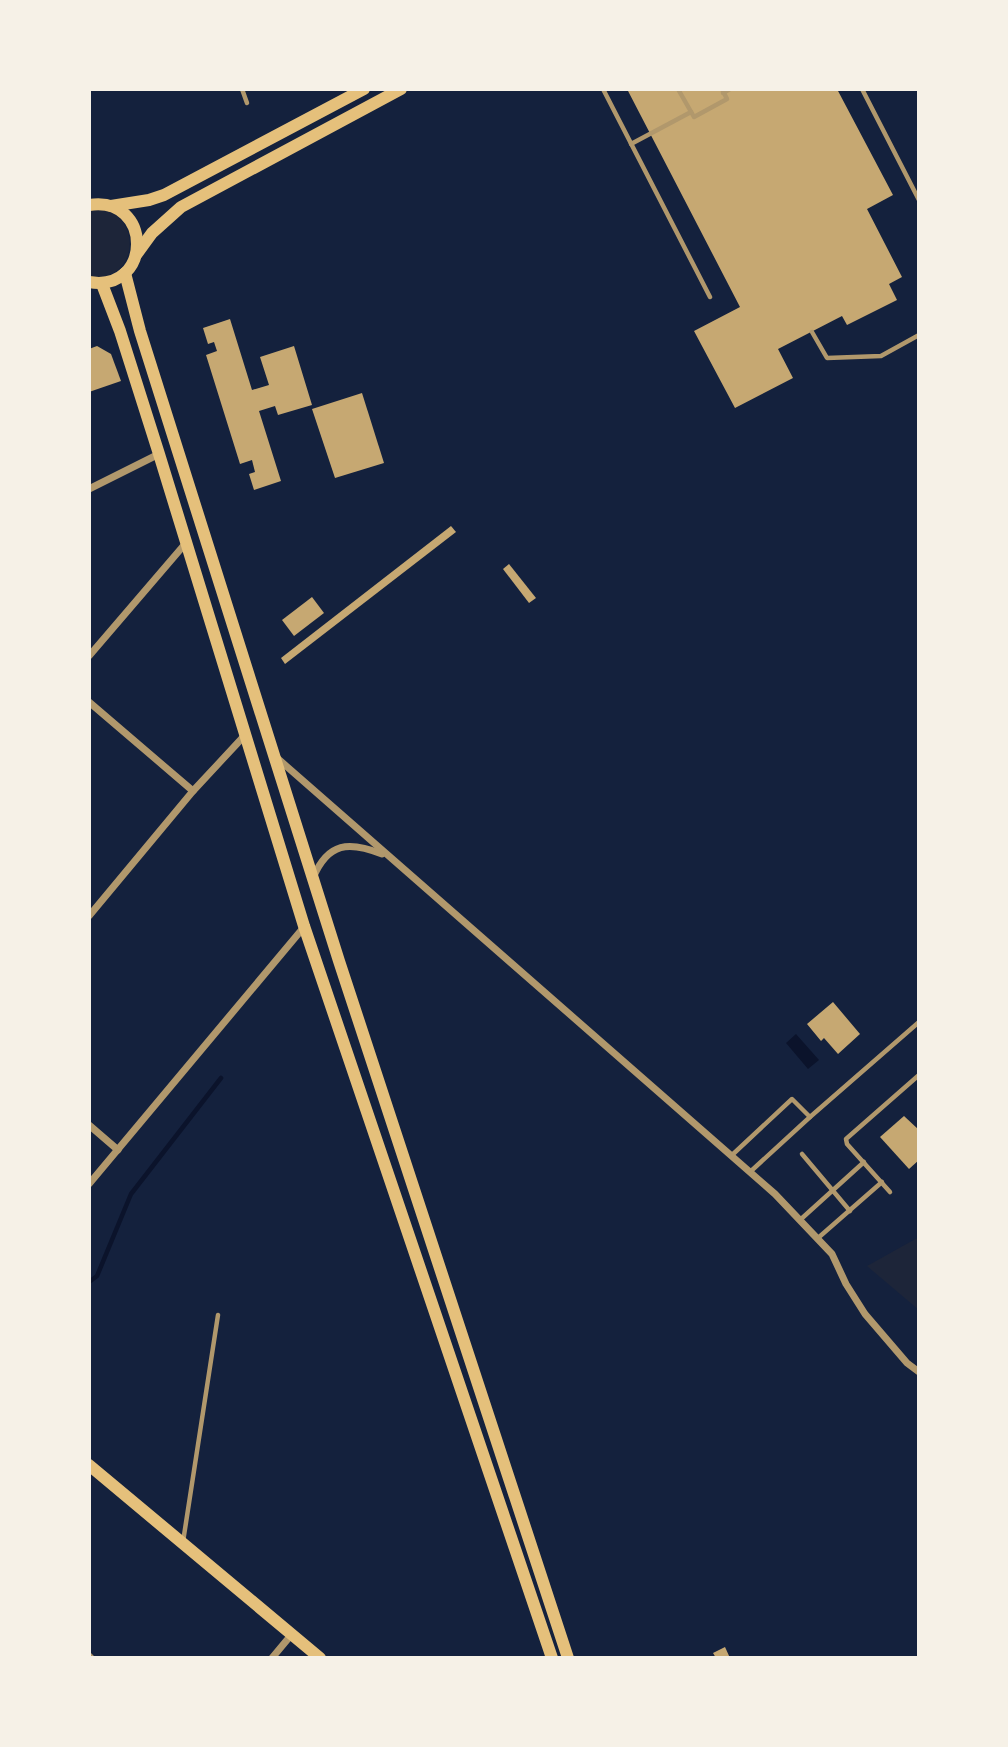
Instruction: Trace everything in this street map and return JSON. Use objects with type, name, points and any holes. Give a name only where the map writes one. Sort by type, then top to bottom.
[{"type":"main road","points":[[100,205],[149,200],[164,195],[364,89]]},
{"type":"main road","points":[[401,89],[181,207],[152,233],[125,273],[111,282],[96,283],[120,331],[304,926],[552,1658]]},
{"type":"main road","points":[[89,195],[100,205],[127,217],[134,226],[138,245],[136,255]]},
{"type":"main road","points":[[125,273],[140,331],[273,755],[568,1658]]},
{"type":"main road","points":[[89,1465],[320,1658]]},
{"type":"street","points":[[89,489],[159,454]]},
{"type":"street","points":[[89,656],[186,544]]},
{"type":"street","points":[[89,702],[192,791]]},
{"type":"street","points":[[89,916],[192,791],[246,734]]},
{"type":"street","points":[[273,755],[750,1172],[832,1254],[846,1284],[865,1314],[907,1363],[919,1372]]},
{"type":"street","points":[[313,879],[325,855],[338,848],[365,847],[389,856]]},
{"type":"street","points":[[89,1184],[304,926]]},
{"type":"street","points":[[89,1125],[118,1150]]},
{"type":"street","points":[[272,1658],[293,1634]]},
{"type":"lane","points":[[242,89],[247,103]]},
{"type":"lane","points":[[603,89],[710,297]]},
{"type":"lane","points":[[678,89],[694,117],[727,99],[723,91],[730,89]]},
{"type":"lane","points":[[862,89],[919,200]]},
{"type":"lane","points":[[631,144],[691,112]]},
{"type":"lane","points":[[812,332],[827,358],[881,356],[919,335]]},
{"type":"lane","points":[[750,1172],[919,1022]]},
{"type":"lane","points":[[890,1192],[847,1144],[846,1138],[918,1077]]},
{"type":"lane","points":[[732,1156],[792,1099],[810,1117]]},
{"type":"lane","points":[[802,1154],[849,1211]]},
{"type":"lane","points":[[800,1220],[864,1162]]},
{"type":"lane","points":[[818,1239],[882,1182]]},
{"type":"lane","points":[[183,1543],[218,1315]]},
{"type":"shaded area","points":[[89,210],[104,210],[116,215],[123,222],[130,241],[126,260],[120,268],[106,276],[89,277]]},
{"type":"shaded area","points":[[796,1034],[819,1060],[808,1069],[786,1043]]},
{"type":"shaded area","points":[[919,1237],[919,1310],[867,1266]]},
{"type":"building","points":[[627,89],[837,89],[893,195],[867,209],[902,277],[889,284],[897,300],[847,325],[842,316],[778,349],[793,378],[735,408],[694,331],[740,307]]},
{"type":"building","points":[[230,319],[252,390],[269,385],[260,357],[294,346],[312,405],[278,415],[275,406],[259,411],[281,481],[254,490],[249,474],[255,472],[252,460],[240,464],[206,355],[217,351],[214,342],[208,344],[203,328]]},
{"type":"building","points":[[97,346],[111,354],[121,381],[89,392],[89,349]]},
{"type":"building","points":[[362,393],[384,463],[335,478],[312,409]]},
{"type":"building","points":[[451,526],[456,532],[285,664],[281,658]]},
{"type":"building","points":[[509,564],[536,598],[529,603],[503,569]]},
{"type":"building","points":[[312,597],[324,613],[294,636],[282,620]]},
{"type":"building","points":[[833,1002],[860,1034],[838,1054],[824,1038],[821,1041],[807,1024]]},
{"type":"building","points":[[904,1116],[919,1130],[919,1160],[909,1169],[880,1137]]},
{"type":"building","points":[[725,1647],[730,1658],[716,1658],[713,1653]]},
{"type":"waterway","points":[[89,1282],[97,1276],[131,1194],[221,1078]]}]
